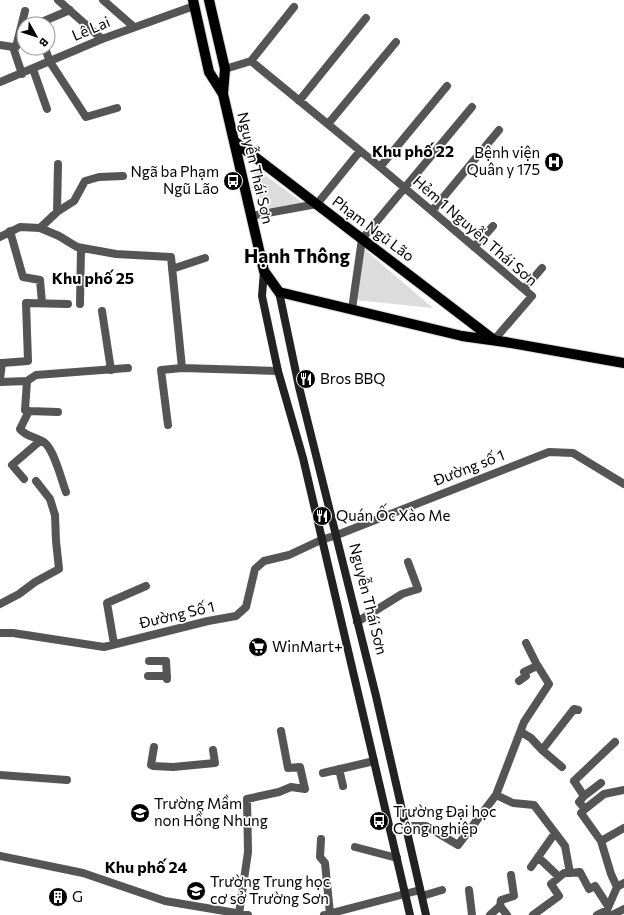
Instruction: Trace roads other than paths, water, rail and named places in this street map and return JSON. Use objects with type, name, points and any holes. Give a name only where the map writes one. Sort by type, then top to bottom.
[{"type":"main road","name":"Nguyễn Thái Sơn","points":[[209,0],[225,68],[223,94],[264,272],[262,296],[278,371],[303,458],[410,915]]},
{"type":"main road","name":"Nguyễn Thái Sơn","points":[[193,3],[209,72],[223,94]]},
{"type":"main road","name":"Phạm Ngũ Lão","points":[[234,141],[494,340]]},
{"type":"main road","name":"Nguyễn Thái Sơn","points":[[264,272],[278,292],[299,387],[337,535],[426,915]]},
{"type":"main road","name":"Phạm Ngũ Lão","points":[[278,292],[462,336],[494,340],[624,363]]},
{"type":"street","points":[[58,0],[102,39]]},
{"type":"street","points":[[103,0],[134,27]]},
{"type":"street","name":"Lê Lai","points":[[0,82],[193,3]]},
{"type":"street","points":[[225,68],[250,61],[294,7]]},
{"type":"street","points":[[56,16],[70,10]]},
{"type":"street","points":[[13,48],[16,47],[25,11]]},
{"type":"street","points":[[299,101],[366,18]]},
{"type":"street","points":[[328,124],[396,42]]},
{"type":"street","points":[[0,45],[13,48]]},
{"type":"street","points":[[13,48],[22,74]]},
{"type":"street","points":[[48,56],[50,62],[86,117],[117,108]]},
{"type":"street","name":"Hẻm 1 Nguyễn Thái Sơn","points":[[250,61],[380,167],[532,296],[494,340]]},
{"type":"street","points":[[33,69],[47,109]]},
{"type":"street","points":[[380,167],[447,86]]},
{"type":"street","points":[[352,309],[362,239],[472,107]]},
{"type":"street","points":[[432,211],[499,130]]},
{"type":"street","points":[[251,216],[316,204],[360,151]]},
{"type":"street","points":[[57,212],[58,164]]},
{"type":"street","points":[[40,228],[57,212],[74,201],[85,181],[99,177],[123,176]]},
{"type":"street","points":[[474,247],[493,226]]},
{"type":"street","points":[[0,236],[20,227],[40,228],[60,236],[81,248],[116,254],[171,257],[182,368]]},
{"type":"street","points":[[10,231],[23,277],[40,280],[42,303]]},
{"type":"street","points":[[80,304],[81,248]]},
{"type":"street","points":[[172,269],[205,258]]},
{"type":"street","points":[[524,290],[542,268]]},
{"type":"street","points":[[0,379],[1,363],[28,361],[26,303],[68,304]]},
{"type":"street","points":[[102,311],[111,370]]},
{"type":"street","points":[[0,382],[27,381],[36,375],[128,368]]},
{"type":"street","points":[[168,425],[161,370],[182,368],[278,371]]},
{"type":"street","points":[[27,381],[25,410],[58,412]]},
{"type":"street","points":[[29,411],[20,429],[23,433],[44,443],[52,454],[66,492]]},
{"type":"street","points":[[24,479],[12,465],[40,441]]},
{"type":"street","name":"Đường số 1","points":[[321,540],[549,452],[573,453],[624,484]]},
{"type":"street","points":[[0,604],[59,569],[56,541],[56,515],[50,500],[36,480]]},
{"type":"street","name":"Đường Số 1","points":[[0,633],[13,633],[104,647],[236,616],[246,607],[255,569],[264,561],[289,555],[321,540]]},
{"type":"street","points":[[357,622],[402,594],[418,589],[408,562]]},
{"type":"street","points":[[114,644],[107,603],[146,586]]},
{"type":"street","points":[[405,826],[426,826],[458,845],[496,795],[524,722],[549,684],[537,666],[526,643]]},
{"type":"street","points":[[148,676],[167,677],[166,661],[149,661]]},
{"type":"street","points":[[519,681],[526,676],[524,672],[537,666]]},
{"type":"street","points":[[542,750],[574,709],[578,710]]},
{"type":"street","points":[[239,914],[248,852],[247,799],[279,792],[291,787],[305,789],[300,767],[288,768],[281,731]]},
{"type":"street","points":[[521,732],[531,738],[542,750],[562,767]]},
{"type":"street","points":[[584,796],[574,781],[615,742]]},
{"type":"street","points":[[154,747],[150,765],[153,766],[173,767],[215,763],[213,750]]},
{"type":"street","points":[[324,773],[374,761]]},
{"type":"street","points":[[338,770],[343,786]]},
{"type":"street","points":[[0,776],[67,780]]},
{"type":"street","points":[[585,809],[579,802],[584,796],[601,783]]},
{"type":"street","points":[[609,911],[621,885],[611,874],[601,841],[581,813],[604,794],[624,790]]},
{"type":"street","points":[[496,795],[513,803],[534,805],[565,846],[570,873]]},
{"type":"street","points":[[601,841],[624,828]]},
{"type":"street","points":[[531,867],[555,833]]},
{"type":"street","points":[[321,839],[320,857],[325,863],[327,914],[405,894],[442,890]]},
{"type":"street","points":[[355,847],[396,858]]},
{"type":"street","points":[[0,856],[83,873],[165,901],[248,915]]},
{"type":"street","points":[[538,857],[559,877]]},
{"type":"street","points":[[533,915],[559,896],[551,884],[564,873],[580,872],[589,889],[595,886],[609,911]]},
{"type":"street","points":[[490,915],[500,906],[501,900],[514,896],[511,875]]},
{"type":"street","points":[[469,890],[472,915]]},
{"type":"street","points":[[500,906],[507,915]]},
{"type":"street","points":[[597,915],[609,911],[624,910]]},
{"type":"place","name":"Bệnh viện Quân y 175","points":[[554,162]]},
{"type":"place","name":"Ngã ba Phạm Ngũ Lão","points":[[233,181]]},
{"type":"place","name":"Bros BBQ","points":[[306,379]]},
{"type":"place","name":"Quán Ốc Xào Me","points":[[322,516]]},
{"type":"place","name":"WinMart+","points":[[258,647]]},
{"type":"place","name":"Trường Mầm non Hồng Nhung","points":[[140,813]]},
{"type":"place","name":"Trường Đại học Công nghiệp","points":[[379,821]]},
{"type":"place","name":"Trường Trung học cơ sở Trường Sơn","points":[[196,891]]},
{"type":"place","name":"G","points":[[58,897]]},
{"type":"district","name":"Khu phố 22","points":[[413,151]]},
{"type":"district","name":"Hạnh Thông","points":[[297,256]]},
{"type":"district","name":"Khu phố 25","points":[[93,278]]},
{"type":"district","name":"Khu phố 24","points":[[146,867]]}]
